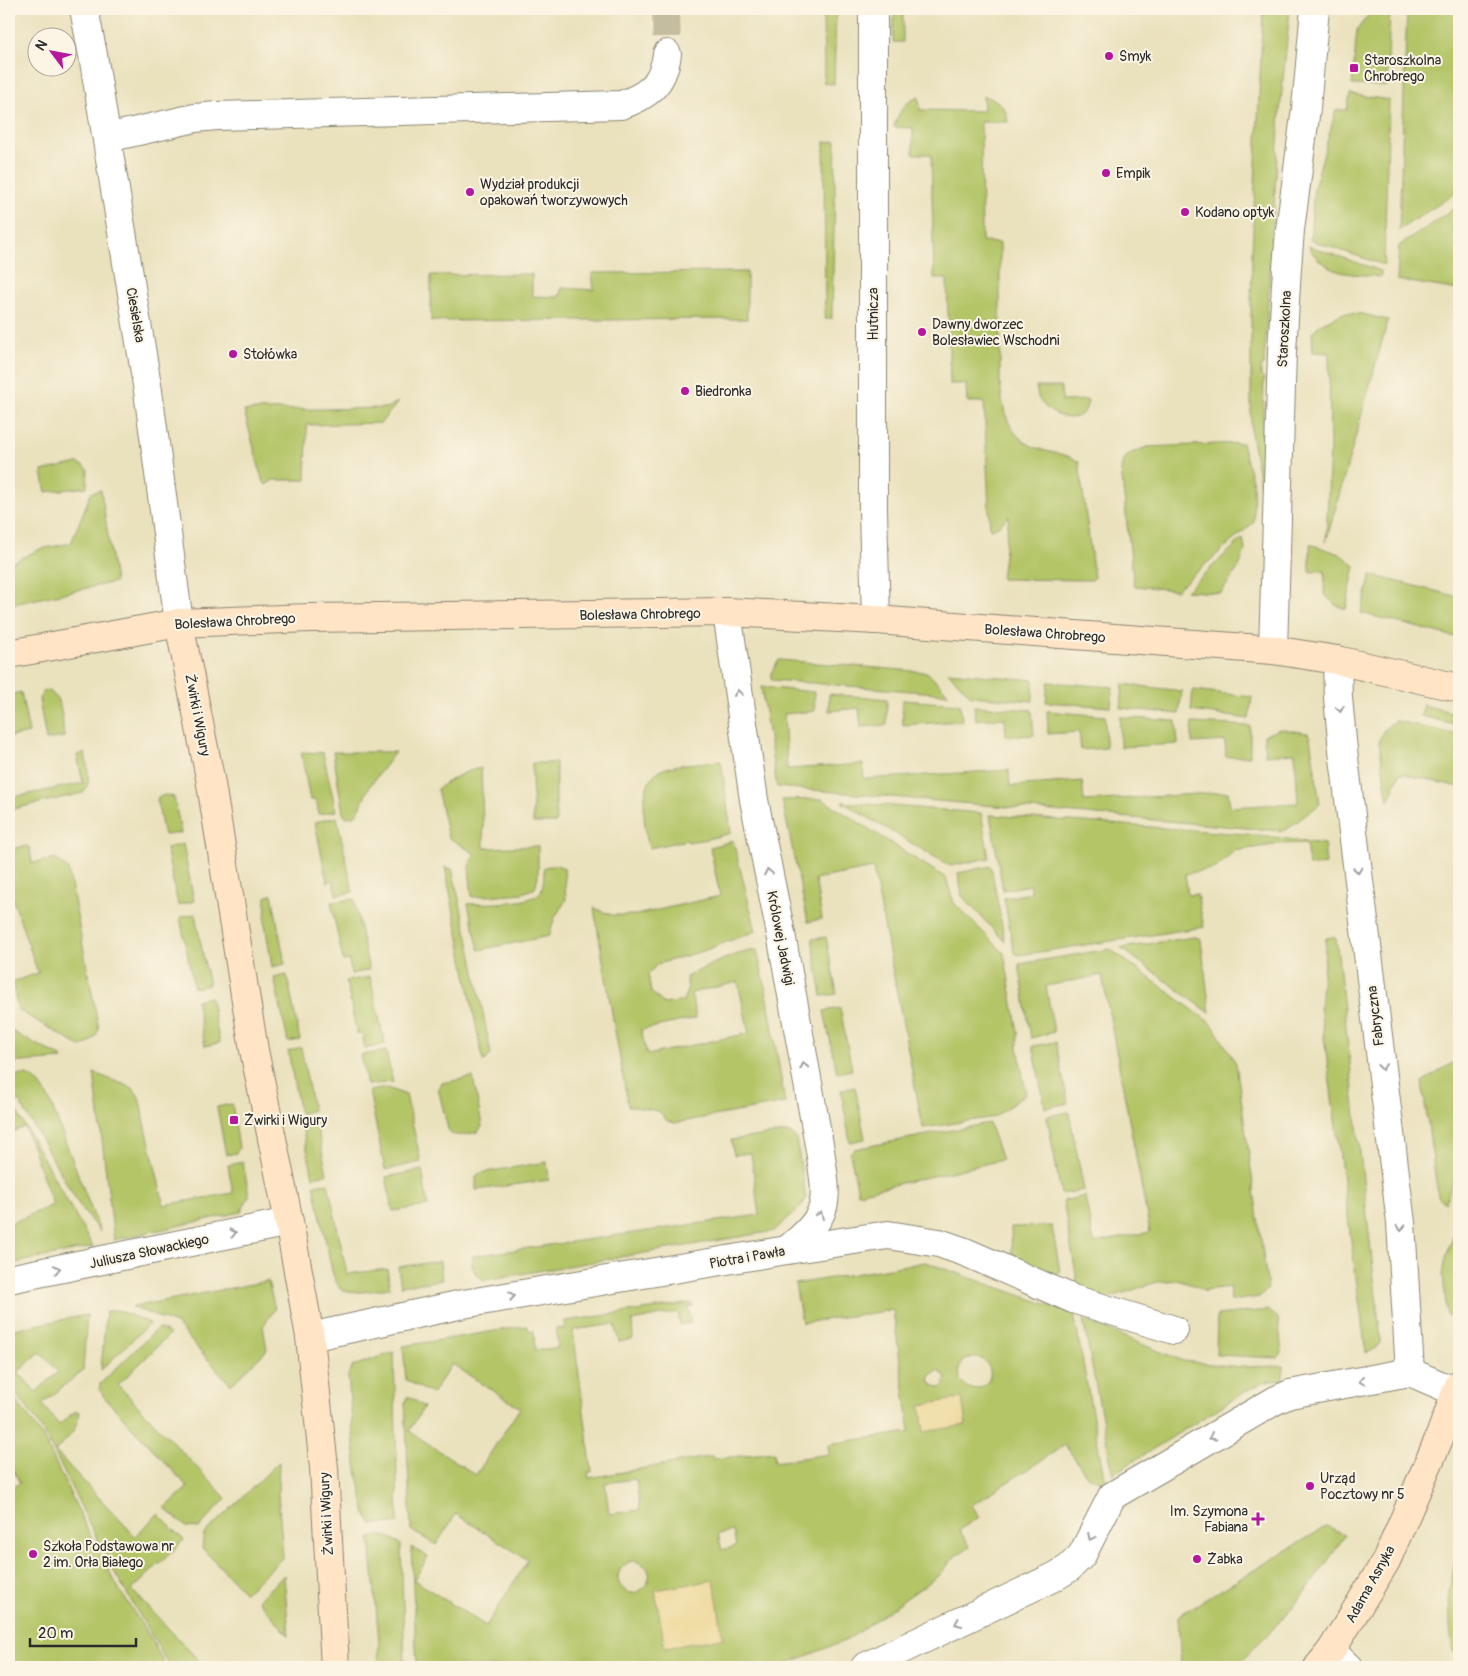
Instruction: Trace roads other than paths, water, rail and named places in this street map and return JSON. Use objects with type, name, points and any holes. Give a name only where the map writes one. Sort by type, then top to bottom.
[{"type":"street","name":"Ciesielska","points":[[84,9],[94,54],[146,383],[179,622]]},
{"type":"street","name":"Hutnicza","points":[[873,9],[873,510],[876,620]]},
{"type":"street","name":"Staroszkolna","points":[[1274,650],[1282,352],[1287,268],[1290,230],[1306,108],[1315,9]]},
{"type":"street","points":[[107,138],[195,118],[217,116],[621,105],[642,97],[650,90],[663,73],[666,54]]},
{"type":"street","name":"Bolesława Chrobrego","points":[[9,654],[179,622],[310,618],[727,612],[876,620],[1274,650],[1337,660]]},
{"type":"street","name":"Królowej Jadwigi","points":[[727,612],[754,800],[781,934],[825,1185],[823,1208],[818,1221],[787,1250]]},
{"type":"street","name":"Żwirki i Wigury","points":[[179,622],[205,751],[254,1050],[310,1337],[324,1468],[335,1667]]},
{"type":"street","points":[[1337,660],[1459,688]]},
{"type":"street","name":"Fabryczna","points":[[1337,660],[1338,698],[1343,750],[1401,1223],[1410,1372]]},
{"type":"street","name":"Juliusza Słowackiego","points":[[9,1279],[289,1222]]},
{"type":"street","name":"Piotra i Pawła","points":[[310,1337],[464,1304],[888,1235],[939,1243],[965,1252],[1073,1299],[1174,1330]]},
{"type":"street","points":[[865,1667],[1056,1576],[1069,1568],[1082,1555],[1112,1496],[1276,1400],[1290,1394],[1410,1372],[1458,1389]]},
{"type":"street","name":"Adama Asnyka","points":[[1332,1662],[1386,1561],[1438,1441],[1458,1389]]},
{"type":"tunnel","points":[[666,9],[667,54]]},
{"type":"place","name":"Smyk","points":[[1109,56]]},
{"type":"place","name":"Staroszkolna Chrobrego","points":[[1354,68]]},
{"type":"place","name":"Empik","points":[[1106,173]]},
{"type":"place","name":"Wydział produkcji opakowań tworzywowych","points":[[470,192]]},
{"type":"place","name":"Kodano optyk","points":[[1185,212]]},
{"type":"place","name":"Dawny dworzec Bolesławiec Wschodni","points":[[922,332]]},
{"type":"place","name":"Stołówka","points":[[233,354]]},
{"type":"place","name":"Biedronka","points":[[685,391]]},
{"type":"place","name":"Żwirki i Wigury","points":[[234,1120]]},
{"type":"place","name":"Urząd Pocztowy nr 5","points":[[1310,1486]]},
{"type":"place","name":"Im. Szymona Fabiana","points":[[1258,1519]]},
{"type":"place","name":"Szkoła Podstawowa nr 2 im. Orła Białego","points":[[33,1554]]},
{"type":"place","name":"Żabka","points":[[1197,1559]]}]
